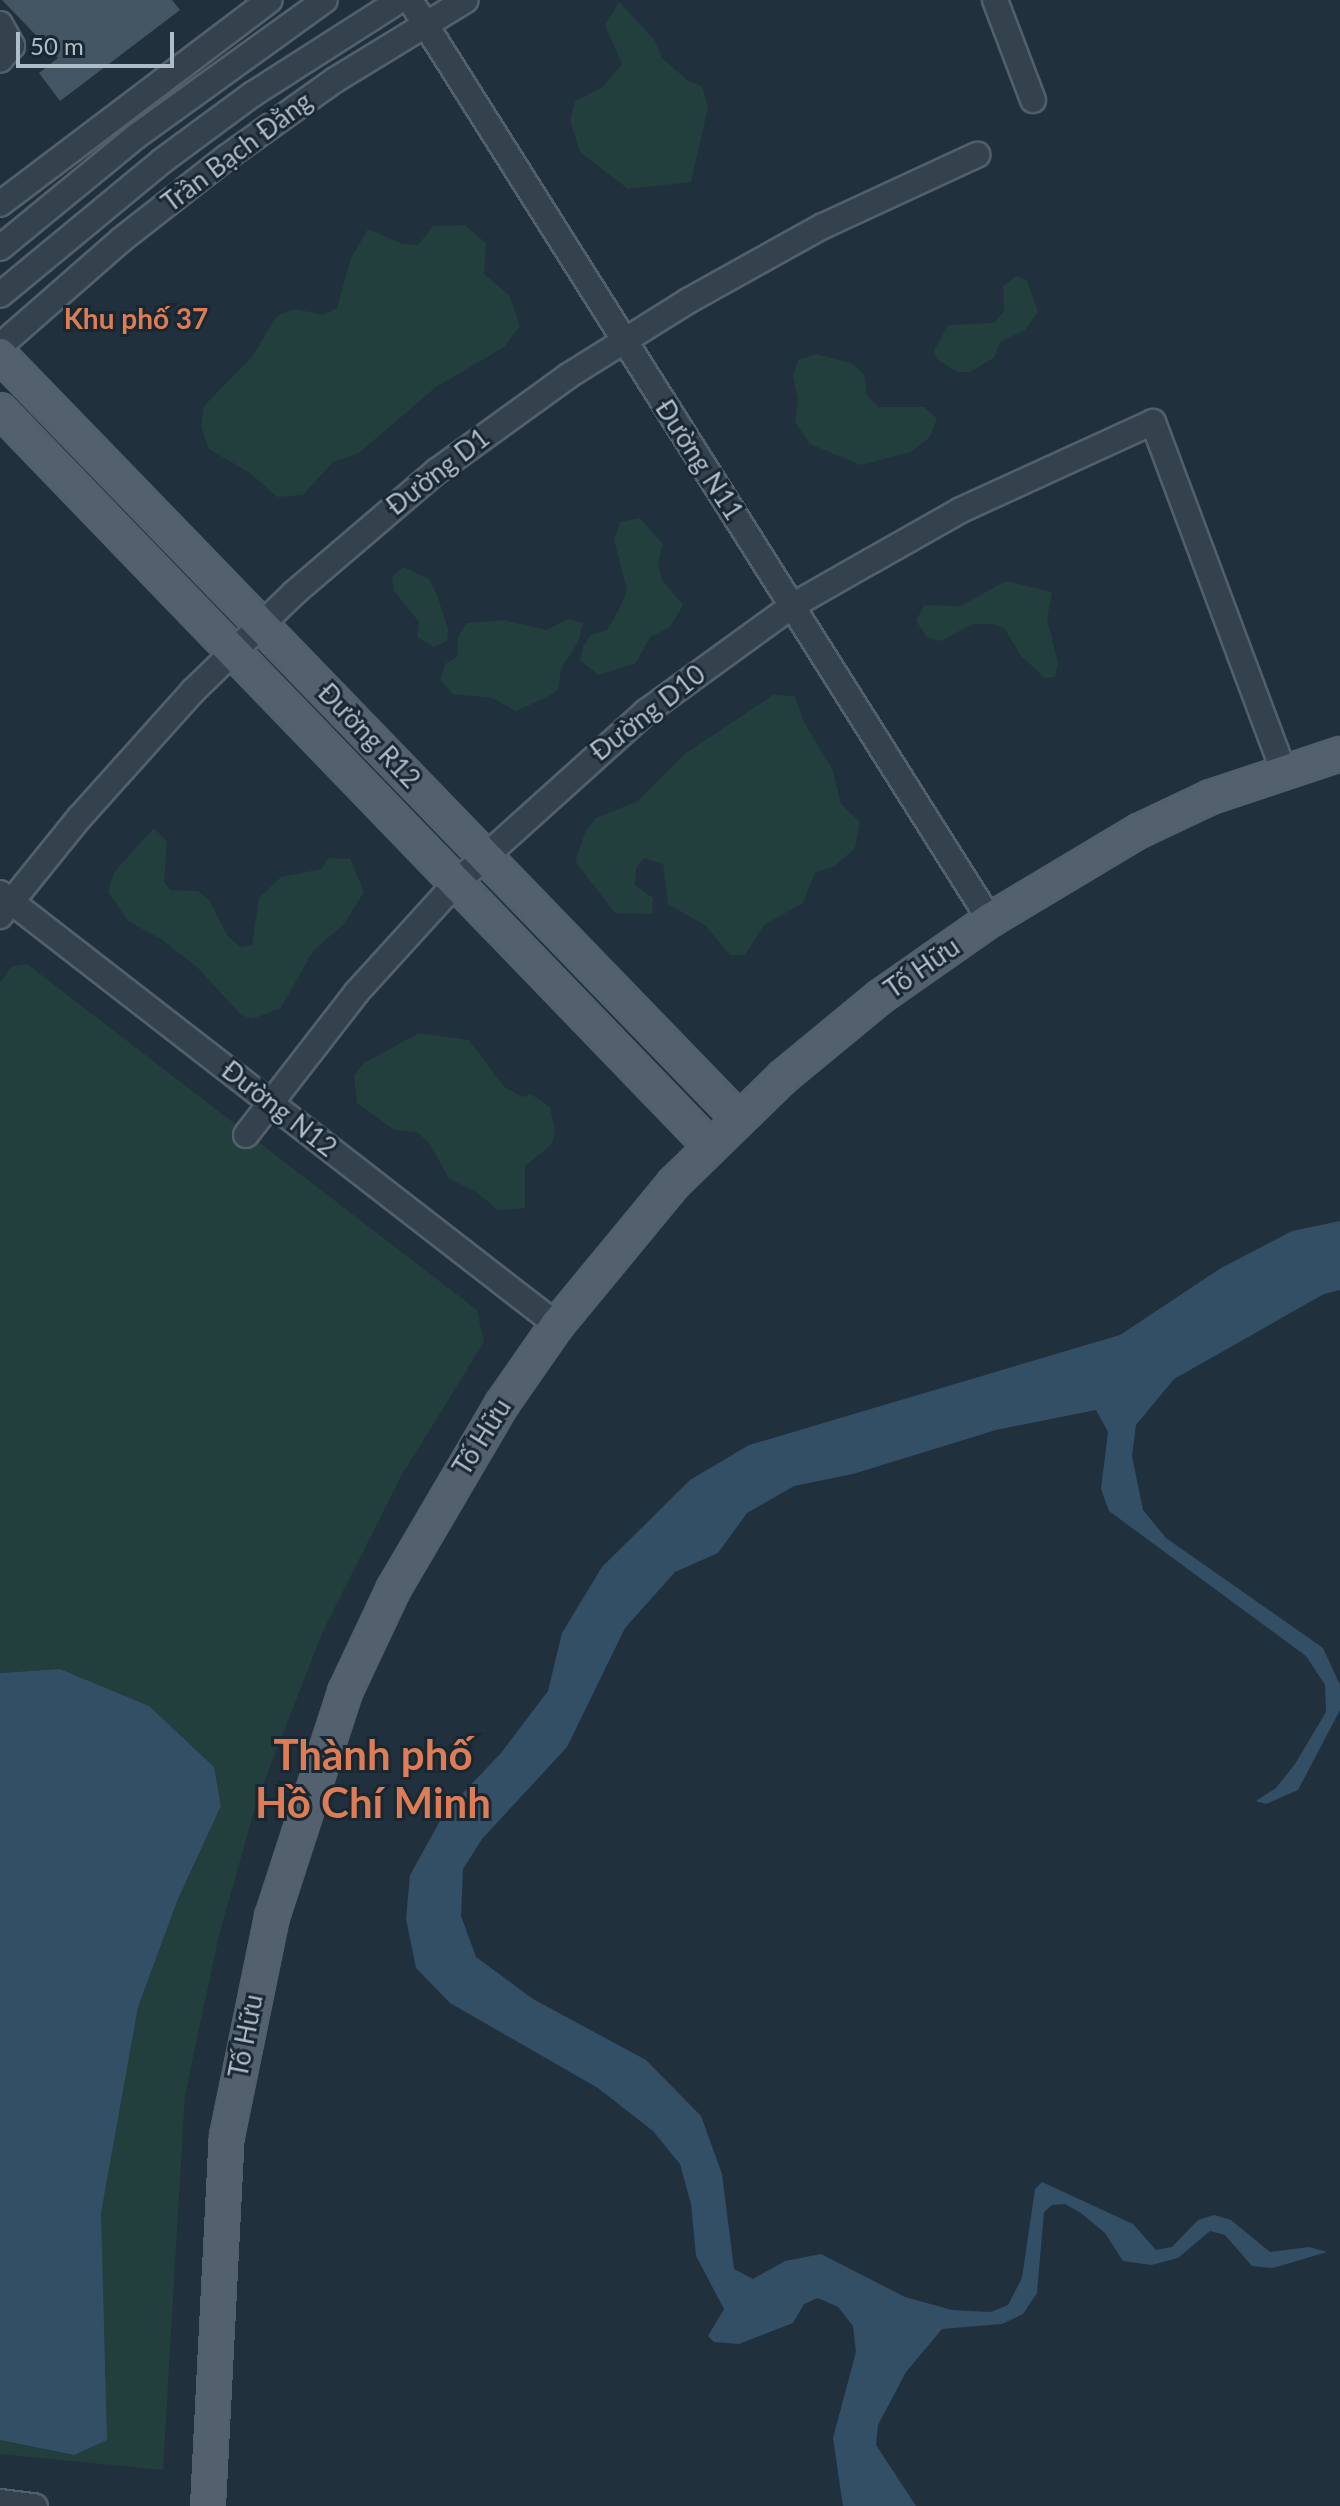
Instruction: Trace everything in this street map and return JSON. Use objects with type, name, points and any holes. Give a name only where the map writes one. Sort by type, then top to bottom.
[{"type":"main road","name":"Đường R12","points":[[0,355],[738,1118]]},
{"type":"main road","name":"Đường R12","points":[[0,410],[710,1146]]},
{"type":"main road","name":"Tố Hữu","points":[[208,2506],[227,2136],[250,2009],[292,1845],[336,1715],[394,1588],[477,1442],[557,1325],[710,1146],[738,1118],[880,997],[990,920],[1139,831],[1283,770],[1340,754]]},
{"type":"street","points":[[0,204],[270,0]]},
{"type":"street","points":[[0,248],[135,137],[325,0]]},
{"type":"street","name":"Trần Bạch Đằng","points":[[4,285],[253,94],[400,0]]},
{"type":"street","name":"Đường N11","points":[[410,0],[622,341],[990,920]]},
{"type":"street","name":"Trần Bạch Đằng","points":[[0,346],[227,157],[335,80],[466,0]]},
{"type":"street","points":[[995,0],[1033,100]]},
{"type":"street","points":[[0,24],[12,46],[0,60]]},
{"type":"street","name":"Đường D1","points":[[4,904],[153,732],[261,624],[437,471],[622,341],[823,226],[977,155]]},
{"type":"street","points":[[4,285],[30,319]]},
{"type":"street","name":"Đường D10","points":[[246,1135],[356,993],[456,883],[646,712],[792,606],[961,510],[1153,422],[1283,770]]},
{"type":"street","name":"Đường N12","points":[[4,904],[269,1102],[557,1325]]},
{"type":"street","points":[[0,2502],[35,2506]]},
{"type":"green space","points":[[619,2],[654,39],[662,58],[688,81],[702,86],[708,107],[691,182],[628,189],[580,152],[570,120],[575,101],[603,87],[622,64],[605,25]]},
{"type":"green space","points":[[464,225],[486,243],[484,274],[509,295],[520,326],[504,347],[436,387],[359,453],[333,462],[303,495],[277,497],[250,473],[209,449],[201,426],[204,406],[252,357],[277,316],[295,309],[323,315],[337,308],[351,258],[368,229],[402,244],[418,245],[433,226]]},
{"type":"green space","points":[[1016,276],[1027,280],[1038,312],[1025,330],[1000,342],[995,357],[970,372],[957,372],[937,359],[934,351],[948,325],[994,323],[1004,311],[1003,286]]},
{"type":"green space","points":[[816,354],[851,363],[864,374],[867,395],[878,407],[924,407],[937,418],[930,437],[911,452],[861,465],[810,444],[795,422],[798,400],[793,376],[798,360]]},
{"type":"green space","points":[[640,518],[663,544],[658,562],[662,580],[683,605],[670,627],[650,637],[636,663],[599,675],[580,661],[583,647],[591,635],[607,630],[619,609],[627,590],[614,540],[620,522]]},
{"type":"green space","points":[[403,567],[429,579],[448,629],[447,641],[434,647],[417,637],[419,622],[394,591],[392,577]]},
{"type":"green space","points":[[1006,581],[1052,592],[1047,619],[1058,663],[1055,677],[1045,678],[1021,656],[1005,629],[993,624],[972,624],[941,641],[928,638],[916,621],[924,605],[961,606]]},
{"type":"green space","points":[[568,619],[583,623],[578,642],[561,669],[558,690],[543,699],[516,711],[492,698],[453,694],[440,680],[445,664],[457,657],[458,637],[467,623],[504,620],[546,630]]},
{"type":"green space","points":[[773,695],[795,696],[804,722],[833,771],[841,804],[860,822],[855,848],[835,866],[815,873],[803,903],[764,925],[745,955],[730,955],[706,926],[668,904],[663,864],[644,858],[636,868],[635,885],[653,898],[652,914],[615,913],[575,861],[586,830],[596,818],[638,801],[686,753]]},
{"type":"green space","points":[[154,828],[167,841],[164,882],[170,890],[198,891],[209,900],[227,935],[240,947],[252,945],[259,898],[281,877],[322,869],[328,858],[350,859],[364,892],[344,924],[313,951],[281,1008],[252,1019],[241,1015],[198,968],[161,939],[128,921],[108,892],[114,872]]},
{"type":"green space","points":[[27,964],[477,1310],[484,1342],[400,1478],[323,1631],[258,1797],[219,1935],[185,2095],[163,2470],[0,2454],[0,2440],[73,2455],[106,2377],[99,2301],[101,2213],[117,2104],[138,2007],[178,1899],[221,1806],[214,1767],[148,1706],[60,1669],[0,1673],[0,983],[12,966]]},
{"type":"green space","points":[[419,1033],[469,1040],[504,1087],[523,1097],[531,1094],[550,1107],[555,1132],[551,1145],[525,1166],[525,1208],[498,1210],[475,1191],[449,1179],[430,1144],[417,1132],[394,1130],[357,1103],[354,1075],[364,1063]]},
{"type":"water","points":[[1340,1221],[1340,1290],[1324,1294],[1174,1379],[1136,1425],[1132,1456],[1143,1510],[1166,1538],[1323,1648],[1340,1685],[1340,1710],[1298,1790],[1266,1804],[1256,1801],[1276,1788],[1295,1764],[1326,1712],[1325,1685],[1306,1656],[1109,1511],[1101,1489],[1108,1432],[1096,1410],[996,1430],[853,1474],[794,1486],[747,1513],[718,1553],[675,1572],[625,1628],[567,1747],[482,1839],[463,1869],[461,1916],[476,1957],[533,1999],[646,2060],[701,2116],[722,2174],[734,2269],[753,2279],[785,2261],[821,2254],[905,2297],[952,2310],[991,2312],[1008,2305],[1022,2278],[1035,2189],[1042,2182],[1133,2224],[1156,2250],[1172,2247],[1198,2220],[1214,2215],[1231,2220],[1270,2252],[1309,2247],[1327,2252],[1273,2268],[1252,2266],[1225,2235],[1210,2231],[1178,2258],[1151,2265],[1123,2261],[1105,2233],[1081,2213],[1065,2204],[1052,2205],[1044,2212],[1037,2293],[1023,2314],[1002,2324],[942,2329],[906,2372],[878,2425],[876,2445],[916,2506],[843,2506],[833,2438],[856,2352],[853,2326],[838,2307],[818,2298],[804,2304],[793,2323],[739,2344],[714,2342],[708,2336],[724,2309],[696,2256],[691,2204],[680,2164],[653,2131],[598,2088],[450,2003],[416,1968],[406,1919],[410,1875],[445,1812],[501,1753],[548,1691],[562,1633],[602,1567],[690,1480],[749,1445],[1120,1335],[1221,1268],[1292,1231]]},
{"type":"water","points":[[60,1669],[149,1706],[214,1767],[221,1806],[178,1899],[138,2007],[101,2213],[107,2440],[74,2455],[0,2440],[0,1673]]},
{"type":"building","points":[[2,0],[172,0],[180,10],[60,101],[39,73],[58,58]]},
{"type":"district","name":"Khu phố 37","points":[[136,318]]},
{"type":"district","name":"Thành phố Hồ Chí Minh","points":[[373,1778]]}]
